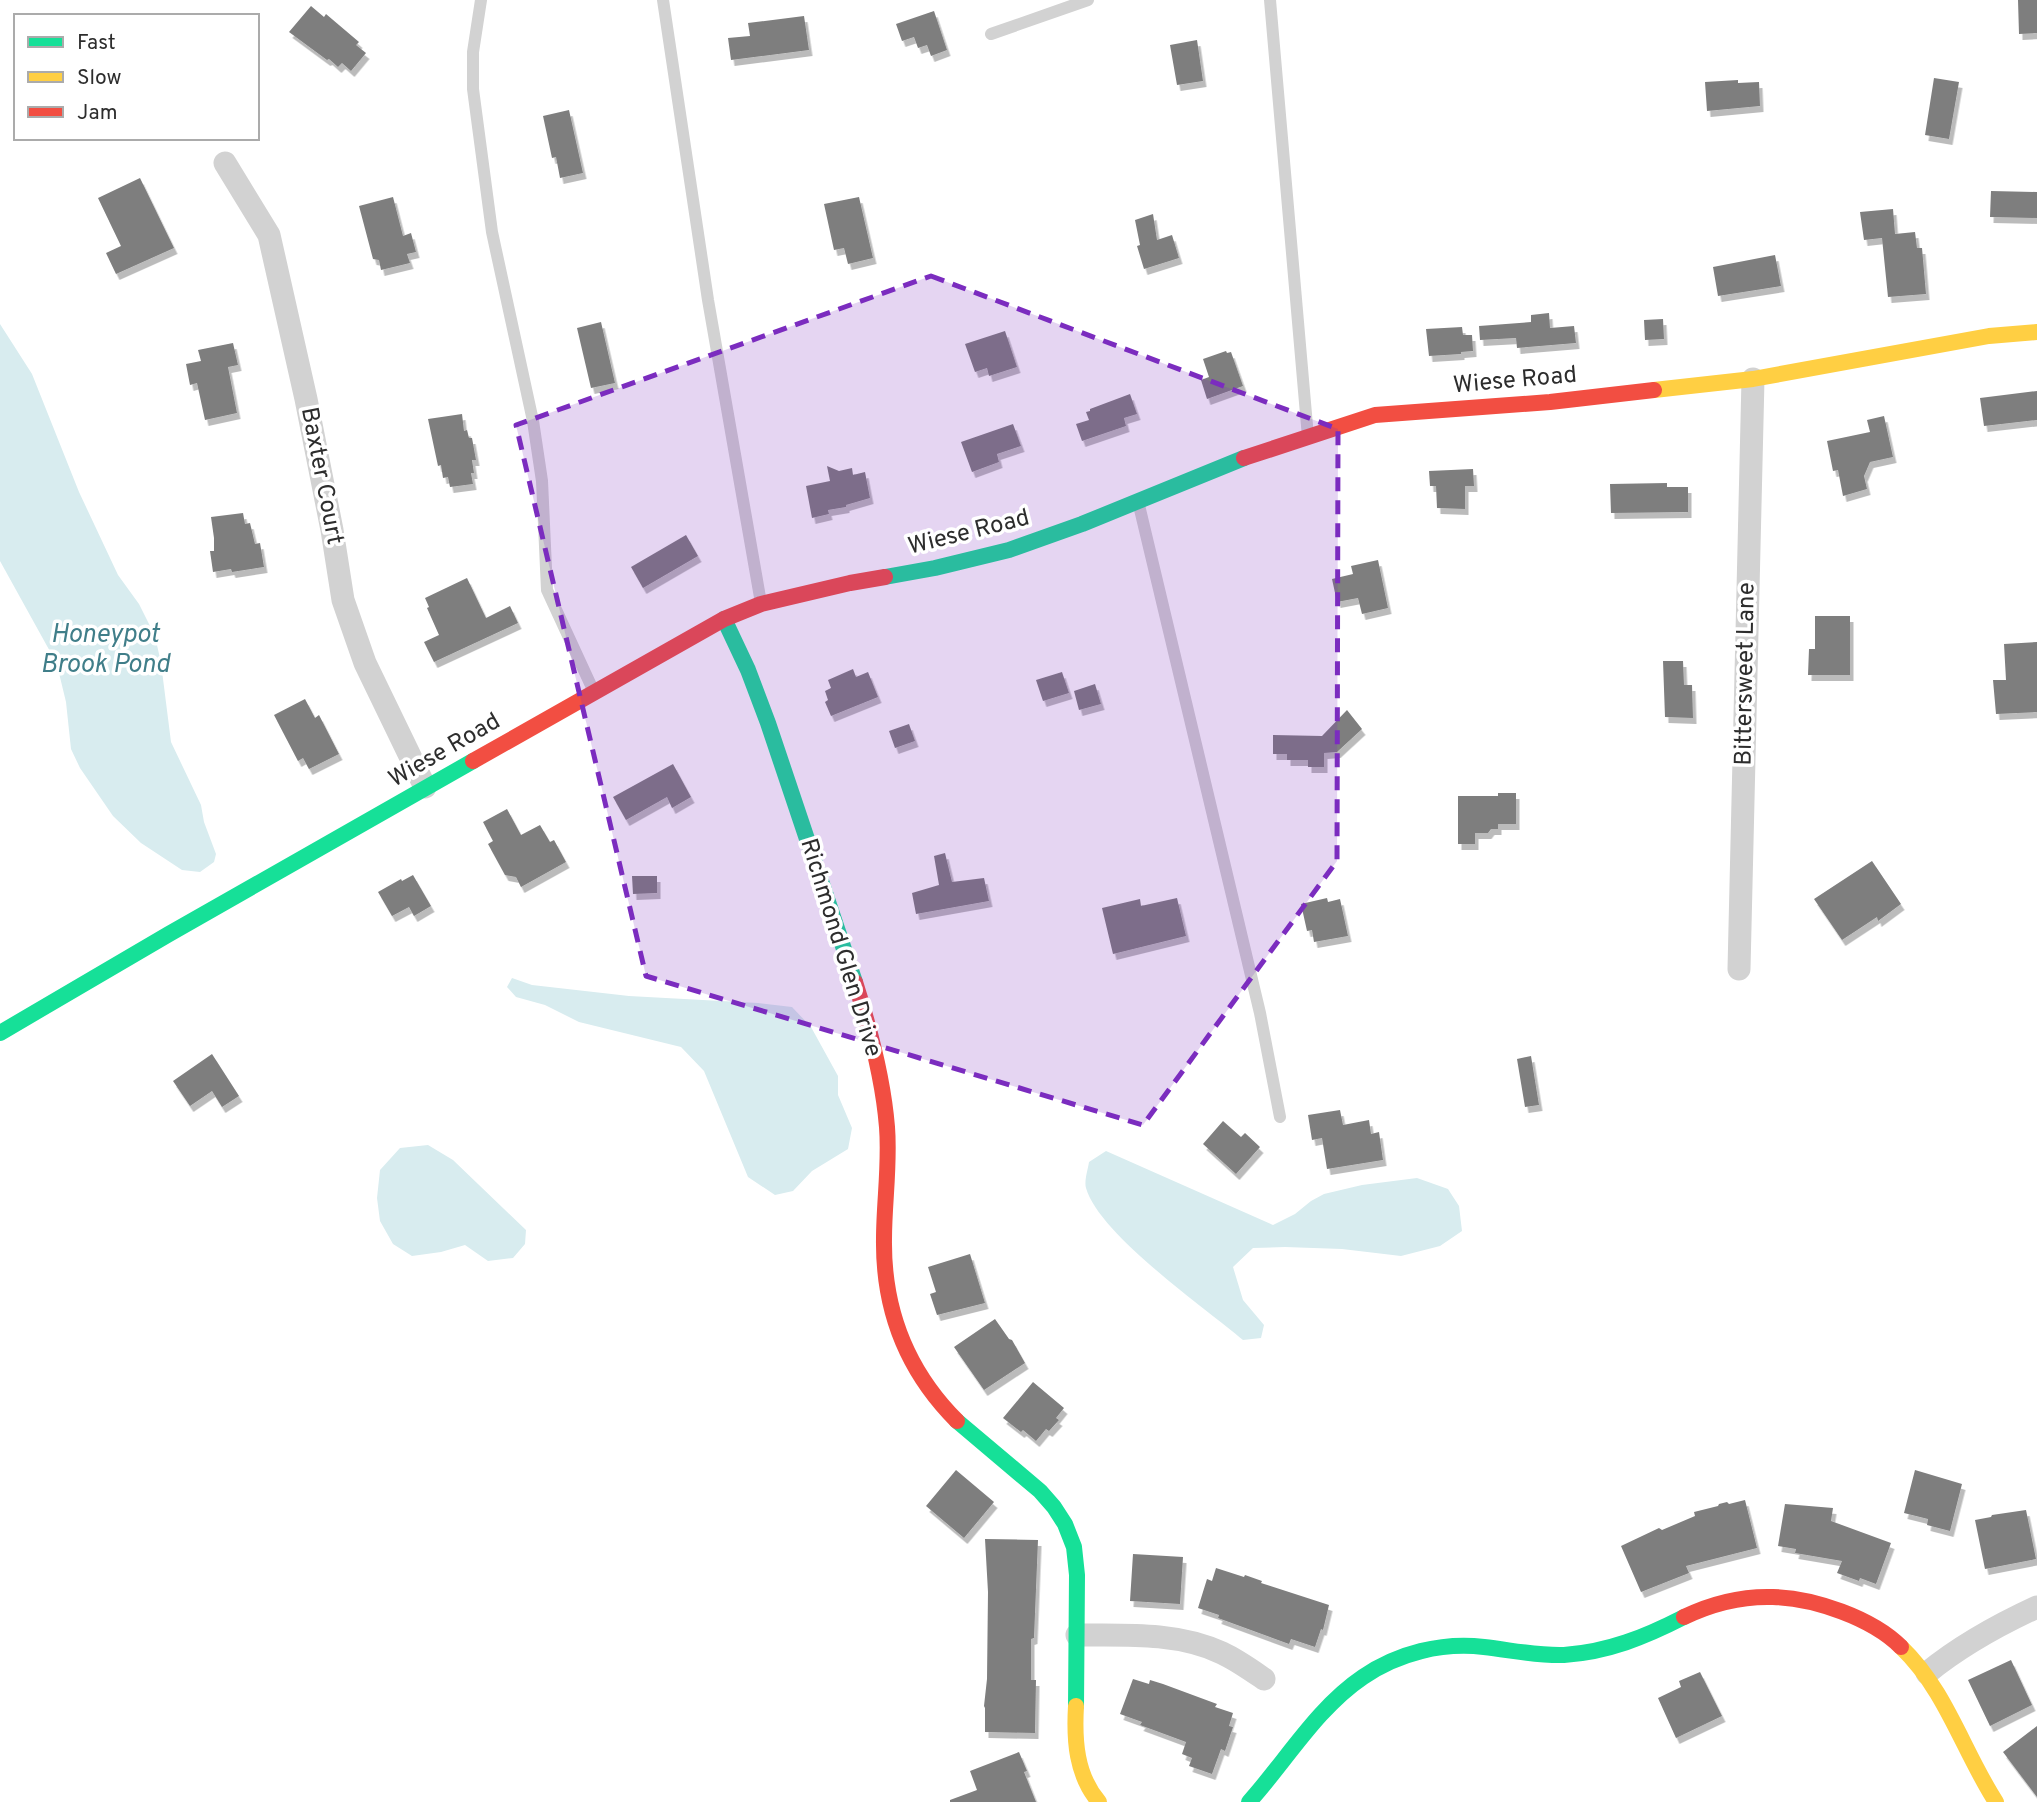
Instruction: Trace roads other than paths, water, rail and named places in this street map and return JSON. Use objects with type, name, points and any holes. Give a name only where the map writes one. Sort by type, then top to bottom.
[{"type":"street","name":"Baxter Court","points":[[225,163],[269,235],[306,399],[343,600],[365,663],[425,788]]},
{"type":"street","name":"Wiese Road","points":[[0,1033],[594,692],[724,619],[761,604],[1009,550],[1230,463],[1374,415],[1550,402],[1753,379],[1989,336],[2037,331]]},
{"type":"street","name":"Bittersweet Lane","points":[[1739,969],[1753,379]]},
{"type":"street","name":"Richmond Glen Drive","points":[[724,619],[740,649],[770,729],[868,1025],[886,1110],[889,1163],[883,1259],[888,1298],[902,1341],[923,1383],[959,1423],[1046,1496],[1066,1522],[1075,1546],[1075,1737],[1082,1771],[1099,1802]]},
{"type":"street","points":[[1249,1802],[1324,1712],[1354,1683],[1379,1666],[1414,1652],[1448,1646],[1524,1653],[1569,1654],[1601,1650],[1634,1641],[1706,1610],[1729,1603],[1774,1597],[1838,1611],[1864,1622],[1895,1642],[1927,1673],[1983,1784],[1996,1802]]},
{"type":"street","points":[[1927,1673],[1987,1632],[2037,1607]]},
{"type":"street","points":[[1077,1635],[1145,1636],[1195,1644],[1220,1652],[1264,1679]]},
{"type":"lane","points":[[481,0],[473,52],[473,89],[492,232],[533,421],[540,469],[547,590],[594,692]]},
{"type":"lane","points":[[663,0],[708,300],[761,604]]},
{"type":"lane","points":[[991,34],[1088,0]]},
{"type":"lane","points":[[1270,0],[1308,437]]},
{"type":"lane","points":[[1138,500],[1260,1013],[1280,1117]]},
{"type":"water","name":"Honeypot Brook Pond","points":[[0,324],[32,374],[79,492],[118,575],[139,604],[155,636],[171,742],[201,805],[204,822],[216,854],[214,862],[200,872],[182,870],[141,843],[113,816],[80,768],[71,749],[66,702],[59,673],[52,655],[0,561]]},
{"type":"water","points":[[512,978],[532,985],[629,996],[792,1007],[811,1027],[838,1076],[838,1095],[852,1128],[848,1149],[812,1171],[793,1191],[775,1195],[748,1177],[704,1071],[681,1047],[579,1022],[545,1005],[516,997],[507,987]]},
{"type":"water","points":[[428,1145],[453,1160],[526,1230],[525,1244],[513,1258],[488,1261],[465,1245],[412,1256],[393,1244],[380,1221],[377,1198],[380,1170],[400,1148]]},
{"type":"water","points":[[1106,1151],[1273,1225],[1324,1194],[1362,1185],[1417,1178],[1448,1189],[1459,1206],[1462,1231],[1440,1246],[1401,1256],[1342,1249],[1253,1248],[1233,1267],[1243,1300],[1264,1325],[1261,1338],[1243,1340],[1131,1248],[1095,1206],[1086,1188],[1086,1175],[1089,1162]]}]
